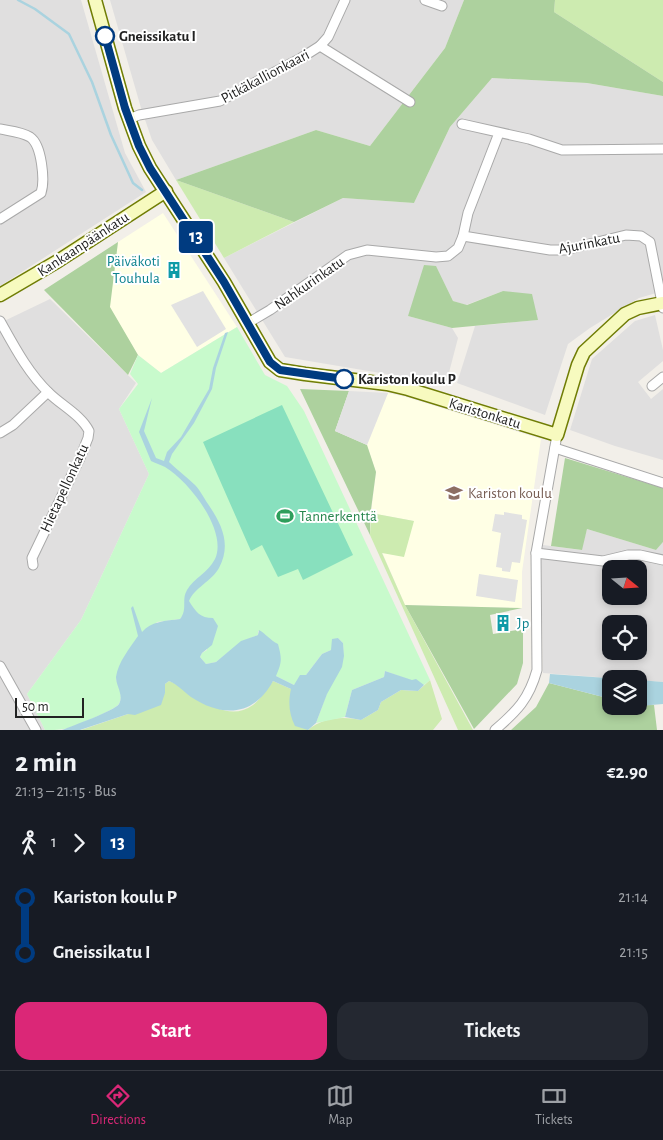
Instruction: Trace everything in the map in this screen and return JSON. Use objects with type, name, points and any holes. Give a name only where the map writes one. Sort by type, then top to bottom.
[{"type":"street","name":"Karistonkatu","points":[[95,0],[129,119],[139,146],[150,168],[224,282],[270,362],[280,370],[408,389],[557,435]]},
{"type":"street","name":"Pitkäkallionkaari","points":[[129,119],[220,101],[301,58],[320,46],[328,37],[345,0]]},
{"type":"street","points":[[425,0],[442,6]]},
{"type":"street","points":[[320,46],[410,102]]},
{"type":"street","points":[[462,124],[529,139],[562,150],[663,149]]},
{"type":"street","points":[[0,129],[21,133],[31,138],[35,143],[44,175],[41,193],[0,219]]},
{"type":"street","name":"Nahkurinkatu","points":[[248,323],[270,310],[348,255],[367,250],[436,257],[448,256],[458,248],[463,236],[468,213],[499,133]]},
{"type":"street","name":"Kankaanpäänkatu","points":[[0,295],[58,262],[166,191]]},
{"type":"street","name":"Ajurinkatu","points":[[463,236],[550,250],[565,250],[626,235],[640,236],[650,242],[663,305]]},
{"type":"street","points":[[495,730],[521,706],[533,684],[537,670],[536,553],[557,435],[578,365],[584,352],[625,314],[638,308],[663,305]]},
{"type":"street","name":"Hietapellonkatu","points":[[0,321],[2,332],[27,368],[48,392],[89,430],[80,458],[32,558],[33,565]]},
{"type":"street","points":[[652,386],[663,377]]},
{"type":"street","points":[[0,433],[13,425],[48,392]]},
{"type":"street","points":[[555,448],[663,482]]},
{"type":"street","points":[[536,553],[604,561],[640,554],[663,560]]},
{"type":"street","points":[[0,666],[36,730]]},
{"type":"shaded area","points":[[0,0],[81,0],[125,153],[146,192],[0,286]]},
{"type":"shaded area","points":[[110,0],[464,0],[445,48],[370,146],[316,130],[176,180],[152,140]]},
{"type":"shaded area","points":[[492,78],[587,83],[663,96],[663,291],[639,298],[568,344],[545,415],[457,383],[475,326],[538,320],[503,291],[466,305],[453,301],[436,267],[408,316],[452,328],[458,338],[446,384],[285,357],[224,258],[343,198],[414,203],[450,127]]},
{"type":"shaded area","points":[[163,213],[237,327],[161,373],[138,355],[109,307],[118,242]]},
{"type":"shaded area","points":[[203,291],[226,329],[197,347],[171,305]]},
{"type":"shaded area","points":[[50,299],[136,383],[119,409],[149,474],[81,620],[27,694],[45,730],[0,730],[0,323]]},
{"type":"shaded area","points":[[655,315],[663,350],[663,361],[638,382],[651,399],[663,389],[663,460],[570,430],[592,359],[635,321]]},
{"type":"shaded area","points":[[349,391],[388,393],[367,445],[335,431]]},
{"type":"shaded area","name":"Kariston koulu","points":[[388,393],[541,439],[522,572],[522,608],[405,605],[382,552],[414,521],[371,513],[376,472],[367,445]]},
{"type":"shaded area","points":[[504,512],[522,515],[522,519],[527,520],[520,563],[512,562],[510,572],[502,571],[502,568],[496,567],[501,533],[492,531],[495,514],[504,515]]},
{"type":"shaded area","points":[[587,529],[656,550],[663,542],[663,682],[647,681],[647,670],[602,670],[602,677],[543,673],[541,556],[543,545],[581,550]]},
{"type":"shaded area","points":[[479,574],[518,580],[515,602],[476,596]]},
{"type":"green space","points":[[464,0],[555,0],[554,12],[663,82],[663,96],[587,83],[492,78],[450,127],[414,203],[343,198],[294,222],[176,180],[316,130],[370,146],[445,48]]},
{"type":"green space","points":[[555,0],[663,0],[663,82],[554,12]]},
{"type":"green space","points":[[176,180],[294,222],[224,258]]},
{"type":"green space","points":[[118,242],[110,307],[138,355],[128,375],[44,290]]},
{"type":"green space","points":[[424,265],[436,266],[453,301],[467,305],[503,291],[532,294],[538,320],[452,328],[408,316]]},
{"type":"green space","points":[[237,327],[265,375],[287,386],[304,411],[430,680],[424,685],[385,671],[384,677],[352,690],[345,717],[316,723],[343,658],[343,643],[338,638],[331,650],[322,654],[306,675],[294,685],[276,676],[270,644],[263,634],[258,631],[258,635],[241,642],[216,662],[206,664],[200,657],[207,650],[204,618],[183,615],[180,619],[157,622],[116,679],[121,696],[118,705],[101,715],[69,728],[45,730],[27,694],[81,620],[149,474],[119,409],[138,384],[130,374],[138,355],[161,373]]},
{"type":"green space","points":[[300,389],[349,391],[335,431],[367,445],[376,472],[370,517],[370,535]]},
{"type":"green space","name":"Tannerkenttä","points":[[282,405],[353,555],[303,580],[298,569],[278,577],[262,545],[251,551],[203,442]]},
{"type":"green space","points":[[565,458],[663,488],[663,542],[656,550],[587,529],[582,550],[551,546]]},
{"type":"green space","points":[[371,513],[414,521],[404,557],[382,553],[405,605],[473,730],[458,730],[370,535]]},
{"type":"green space","points":[[405,605],[522,608],[490,615],[493,634],[523,629],[523,663],[517,684],[474,729]]},
{"type":"green space","points":[[430,680],[442,719],[433,730],[308,730],[327,720],[347,718],[361,720],[378,710],[381,702],[401,690],[418,691]]},
{"type":"green space","points":[[169,681],[210,705],[231,712],[253,705],[273,681],[291,689],[308,730],[81,730],[128,714],[165,693],[165,684]]},
{"type":"green space","points":[[549,683],[602,697],[602,715],[647,715],[647,705],[654,705],[657,730],[511,730],[536,707]]},
{"type":"water","points":[[228,332],[216,368],[212,389],[194,423],[172,454],[169,462],[197,487],[221,526],[225,542],[223,559],[216,573],[191,596],[189,601],[199,614],[213,618],[218,626],[212,645],[200,657],[206,664],[216,662],[241,641],[258,635],[259,630],[278,644],[281,660],[276,676],[294,685],[300,675],[306,675],[322,654],[331,650],[332,639],[338,638],[343,643],[344,656],[342,667],[327,694],[316,723],[308,730],[295,726],[291,717],[291,689],[273,681],[257,701],[237,710],[226,710],[203,704],[169,681],[165,684],[165,693],[161,705],[135,715],[128,714],[80,730],[62,730],[101,714],[119,704],[121,697],[116,680],[117,671],[138,636],[131,608],[133,606],[142,632],[154,624],[180,619],[184,612],[187,590],[209,568],[215,559],[218,548],[216,535],[204,508],[185,483],[175,474],[151,461],[139,432],[152,398],[144,431],[156,458],[164,461],[167,452],[181,437],[209,389],[213,368],[225,333]]},
{"type":"water","points":[[385,671],[412,680],[416,679],[424,685],[418,691],[401,690],[381,702],[378,710],[361,720],[345,717],[352,690],[384,677]]},
{"type":"water","points":[[550,674],[602,678],[602,697],[549,683]]},
{"type":"water","points":[[647,681],[663,682],[663,704],[647,705]]},
{"type":"waterway","points":[[18,0],[35,9],[69,34],[92,82],[111,135],[133,183],[142,190]]},
{"type":"bus line","name":"13","points":[[105,36],[125,108],[139,146],[150,168],[224,282],[270,362],[280,370],[344,379]]},
{"type":"place","name":"Gneissikatu I","points":[[105,36]]},
{"type":"place","name":"Päiväkoti Touhula","points":[[174,270]]},
{"type":"place","name":"Kariston koulu P","points":[[344,379]]},
{"type":"place","name":"Kariston koulu","points":[[454,493]]},
{"type":"place","name":"Tannerkenttä","points":[[285,516]]},
{"type":"place","name":"Jp","points":[[503,623]]}]
